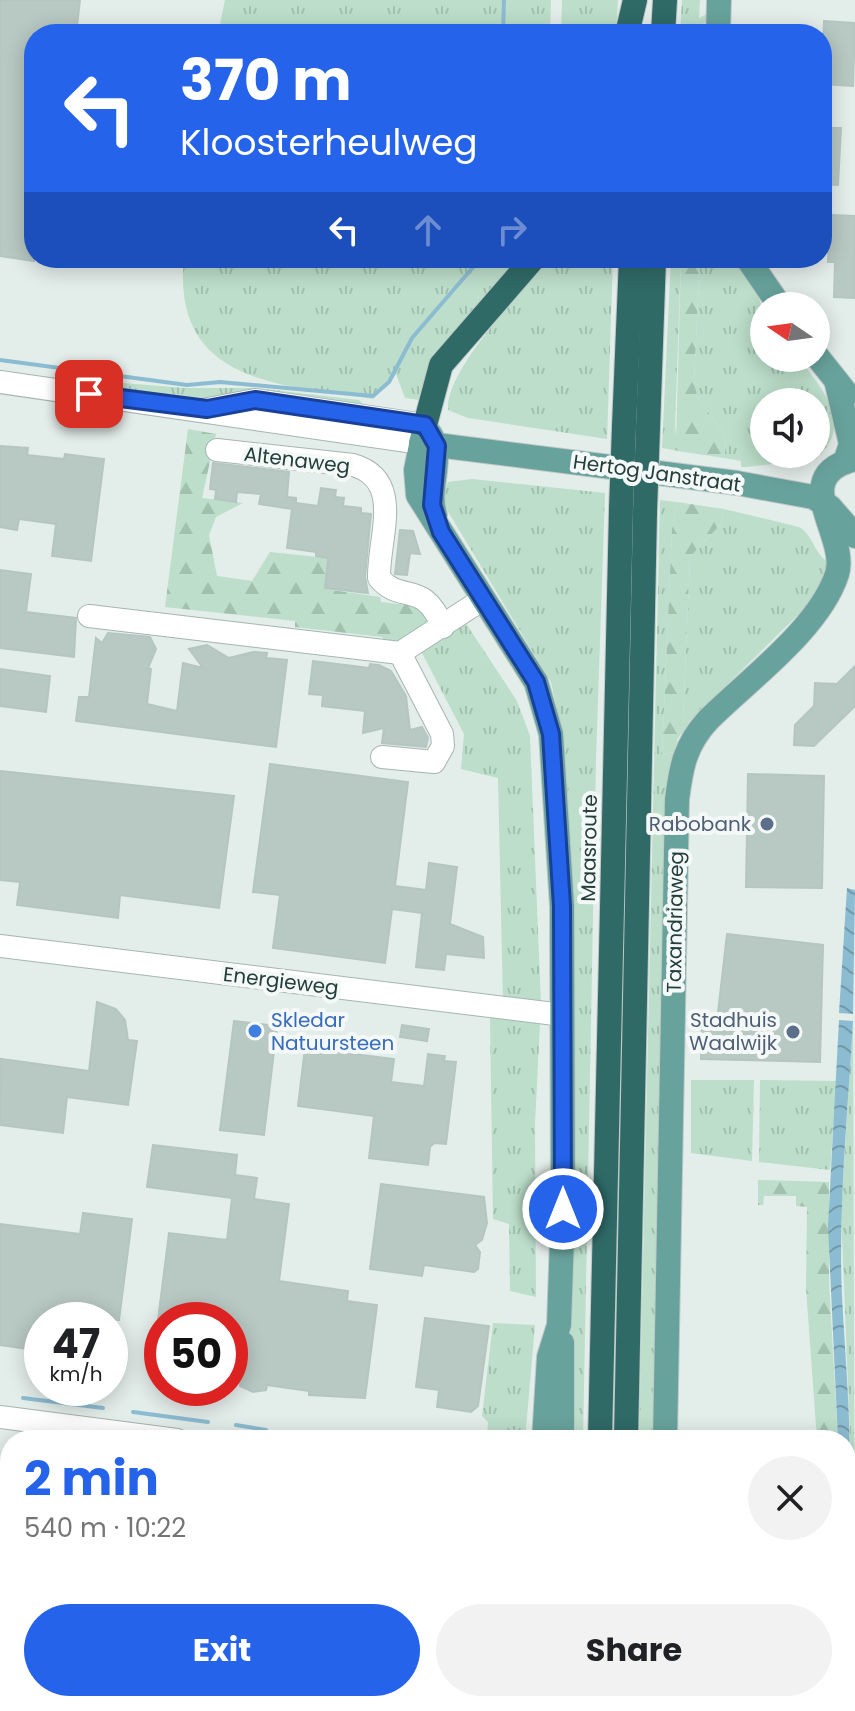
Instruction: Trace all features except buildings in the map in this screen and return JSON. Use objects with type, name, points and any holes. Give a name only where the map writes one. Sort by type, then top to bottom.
[{"type":"highway","points":[[629,24],[635,0]]},
{"type":"highway","points":[[640,24],[641,0]]},
{"type":"highway","points":[[664,24],[665,0]]},
{"type":"highway","points":[[427,438],[441,365],[525,268]]},
{"type":"highway","name":"Maasroute","points":[[600,1430],[636,428],[631,268]]},
{"type":"highway","name":"Maasroute","points":[[636,428],[653,268]]},
{"type":"highway","name":"Maasroute","points":[[626,1430],[633,510]]},
{"type":"main road","points":[[718,24],[719,0]]},
{"type":"main road","points":[[754,268],[770,292]]},
{"type":"main road","points":[[828,372],[852,415],[852,464],[832,512]]},
{"type":"main road","points":[[427,438],[416,470],[418,495],[536,682],[551,734],[562,906],[559,1325],[565,1355],[562,1430]]},
{"type":"main road","name":"Hertog Janstraat","points":[[427,438],[493,440],[526,454],[788,492],[832,512]]},
{"type":"main road","points":[[832,512],[836,487],[852,464]]},
{"type":"main road","name":"Taxandriaweg","points":[[824,604],[840,562],[832,512]]},
{"type":"main road","name":"Taxandriaweg","points":[[665,1430],[676,864],[682,761],[692,737],[708,720],[824,604],[842,595],[855,581]]},
{"type":"main road","points":[[545,1430],[549,1357],[559,1325]]},
{"type":"street","points":[[0,382],[207,409],[255,400],[427,438]]},
{"type":"street","name":"Altenaweg","points":[[217,450],[353,465],[372,473],[383,486],[386,502],[379,578],[385,586],[424,597],[432,603],[443,627]]},
{"type":"street","points":[[89,616],[400,653],[483,599]]},
{"type":"street","points":[[382,757],[434,762],[443,746],[442,734],[400,653]]},
{"type":"street","name":"Energieweg","points":[[0,946],[563,1015]]},
{"type":"street","points":[[0,1417],[100,1430]]},
{"type":"green space","points":[[225,0],[551,0],[550,24],[220,24]]},
{"type":"green space","points":[[562,0],[618,0],[617,24],[561,24]]},
{"type":"green space","points":[[682,0],[700,0],[699,18],[711,12],[710,20],[704,24],[681,24]]},
{"type":"green space","points":[[184,268],[516,268],[420,400],[405,398],[396,374],[373,399],[302,389],[239,370],[214,354],[195,331],[185,299]]},
{"type":"green space","points":[[541,268],[613,268],[607,439],[468,418],[448,410],[450,393],[459,374],[505,310]]},
{"type":"green space","points":[[671,268],[681,268],[675,425],[678,451],[662,448]]},
{"type":"green space","points":[[681,268],[700,268],[694,381],[697,396],[726,437],[724,458],[678,451]]},
{"type":"green space","points":[[700,268],[743,268],[753,283],[757,292],[750,292],[750,372],[809,372],[820,388],[750,388],[750,466],[741,467],[741,461],[724,458],[726,437],[697,396],[694,381]]},
{"type":"green space","points":[[11,374],[185,388],[256,388],[359,400],[369,410],[195,403]]},
{"type":"green space","points":[[830,406],[834,420],[830,440]]},
{"type":"green space","points":[[188,429],[216,434],[202,498],[243,503],[216,517],[209,535],[217,576],[252,581],[270,552],[327,558],[325,589],[380,597],[381,602],[406,605],[414,597],[429,609],[429,628],[409,639],[386,642],[382,637],[295,627],[295,621],[165,607]]},
{"type":"green space","points":[[472,479],[605,493],[596,759],[583,1430],[569,1430],[572,1264],[561,728],[551,682],[447,510],[444,494],[448,482]]},
{"type":"green space","points":[[660,500],[677,502],[672,529],[662,754],[674,752],[658,1430],[639,1430]]},
{"type":"green space","points":[[677,502],[724,509],[720,525],[690,557],[683,718],[685,723],[690,723],[678,738],[674,752],[662,754],[672,529]]},
{"type":"green space","points":[[724,509],[799,527],[822,557],[833,564],[819,594],[686,725],[683,719],[690,557],[720,525]]},
{"type":"green space","points":[[465,622],[517,701],[530,736],[541,1005],[503,1002],[498,778],[461,769],[464,734],[421,651]]},
{"type":"green space","points":[[490,1017],[540,1023],[535,1124],[536,1297],[510,1291],[509,1224],[493,1219]]},
{"type":"green space","points":[[853,1021],[854,1430],[850,1430],[841,1211]]},
{"type":"green space","points":[[691,1080],[754,1080],[752,1161],[691,1153]]},
{"type":"green space","points":[[760,1080],[837,1081],[830,1170],[759,1162]]},
{"type":"green space","points":[[758,1180],[829,1182],[829,1282],[837,1430],[816,1430],[806,1288],[807,1207],[796,1206],[796,1196],[764,1196],[763,1205],[758,1205]]},
{"type":"green space","points":[[493,1323],[535,1325],[526,1430],[488,1430],[488,1422],[482,1416]]},
{"type":"water","points":[[847,888],[855,890],[853,1014],[839,1013]]},
{"type":"water","points":[[839,1020],[853,1021],[841,1227],[849,1430],[838,1430],[828,1226]]},
{"type":"waterway","points":[[503,24],[504,0]]},
{"type":"waterway","points":[[0,360],[187,385],[220,382],[373,396],[389,382],[412,338],[472,268]]},
{"type":"waterway","points":[[90,373],[91,365]]},
{"type":"waterway","points":[[23,1398],[103,1408]]},
{"type":"waterway","points":[[133,1412],[208,1422]]},
{"type":"waterway","points":[[236,1425],[266,1430]]},
{"type":"place","name":"Rabobank","points":[[767,824]]},
{"type":"place","name":"Skledar Natuursteen","points":[[255,1031]]},
{"type":"place","name":"Stadhuis Waalwijk","points":[[793,1032]]},
{"type":"route","points":[[89,394],[207,409],[255,400],[425,425],[437,446],[432,505],[441,532],[536,682],[551,734],[562,906],[563,1209]]}]
